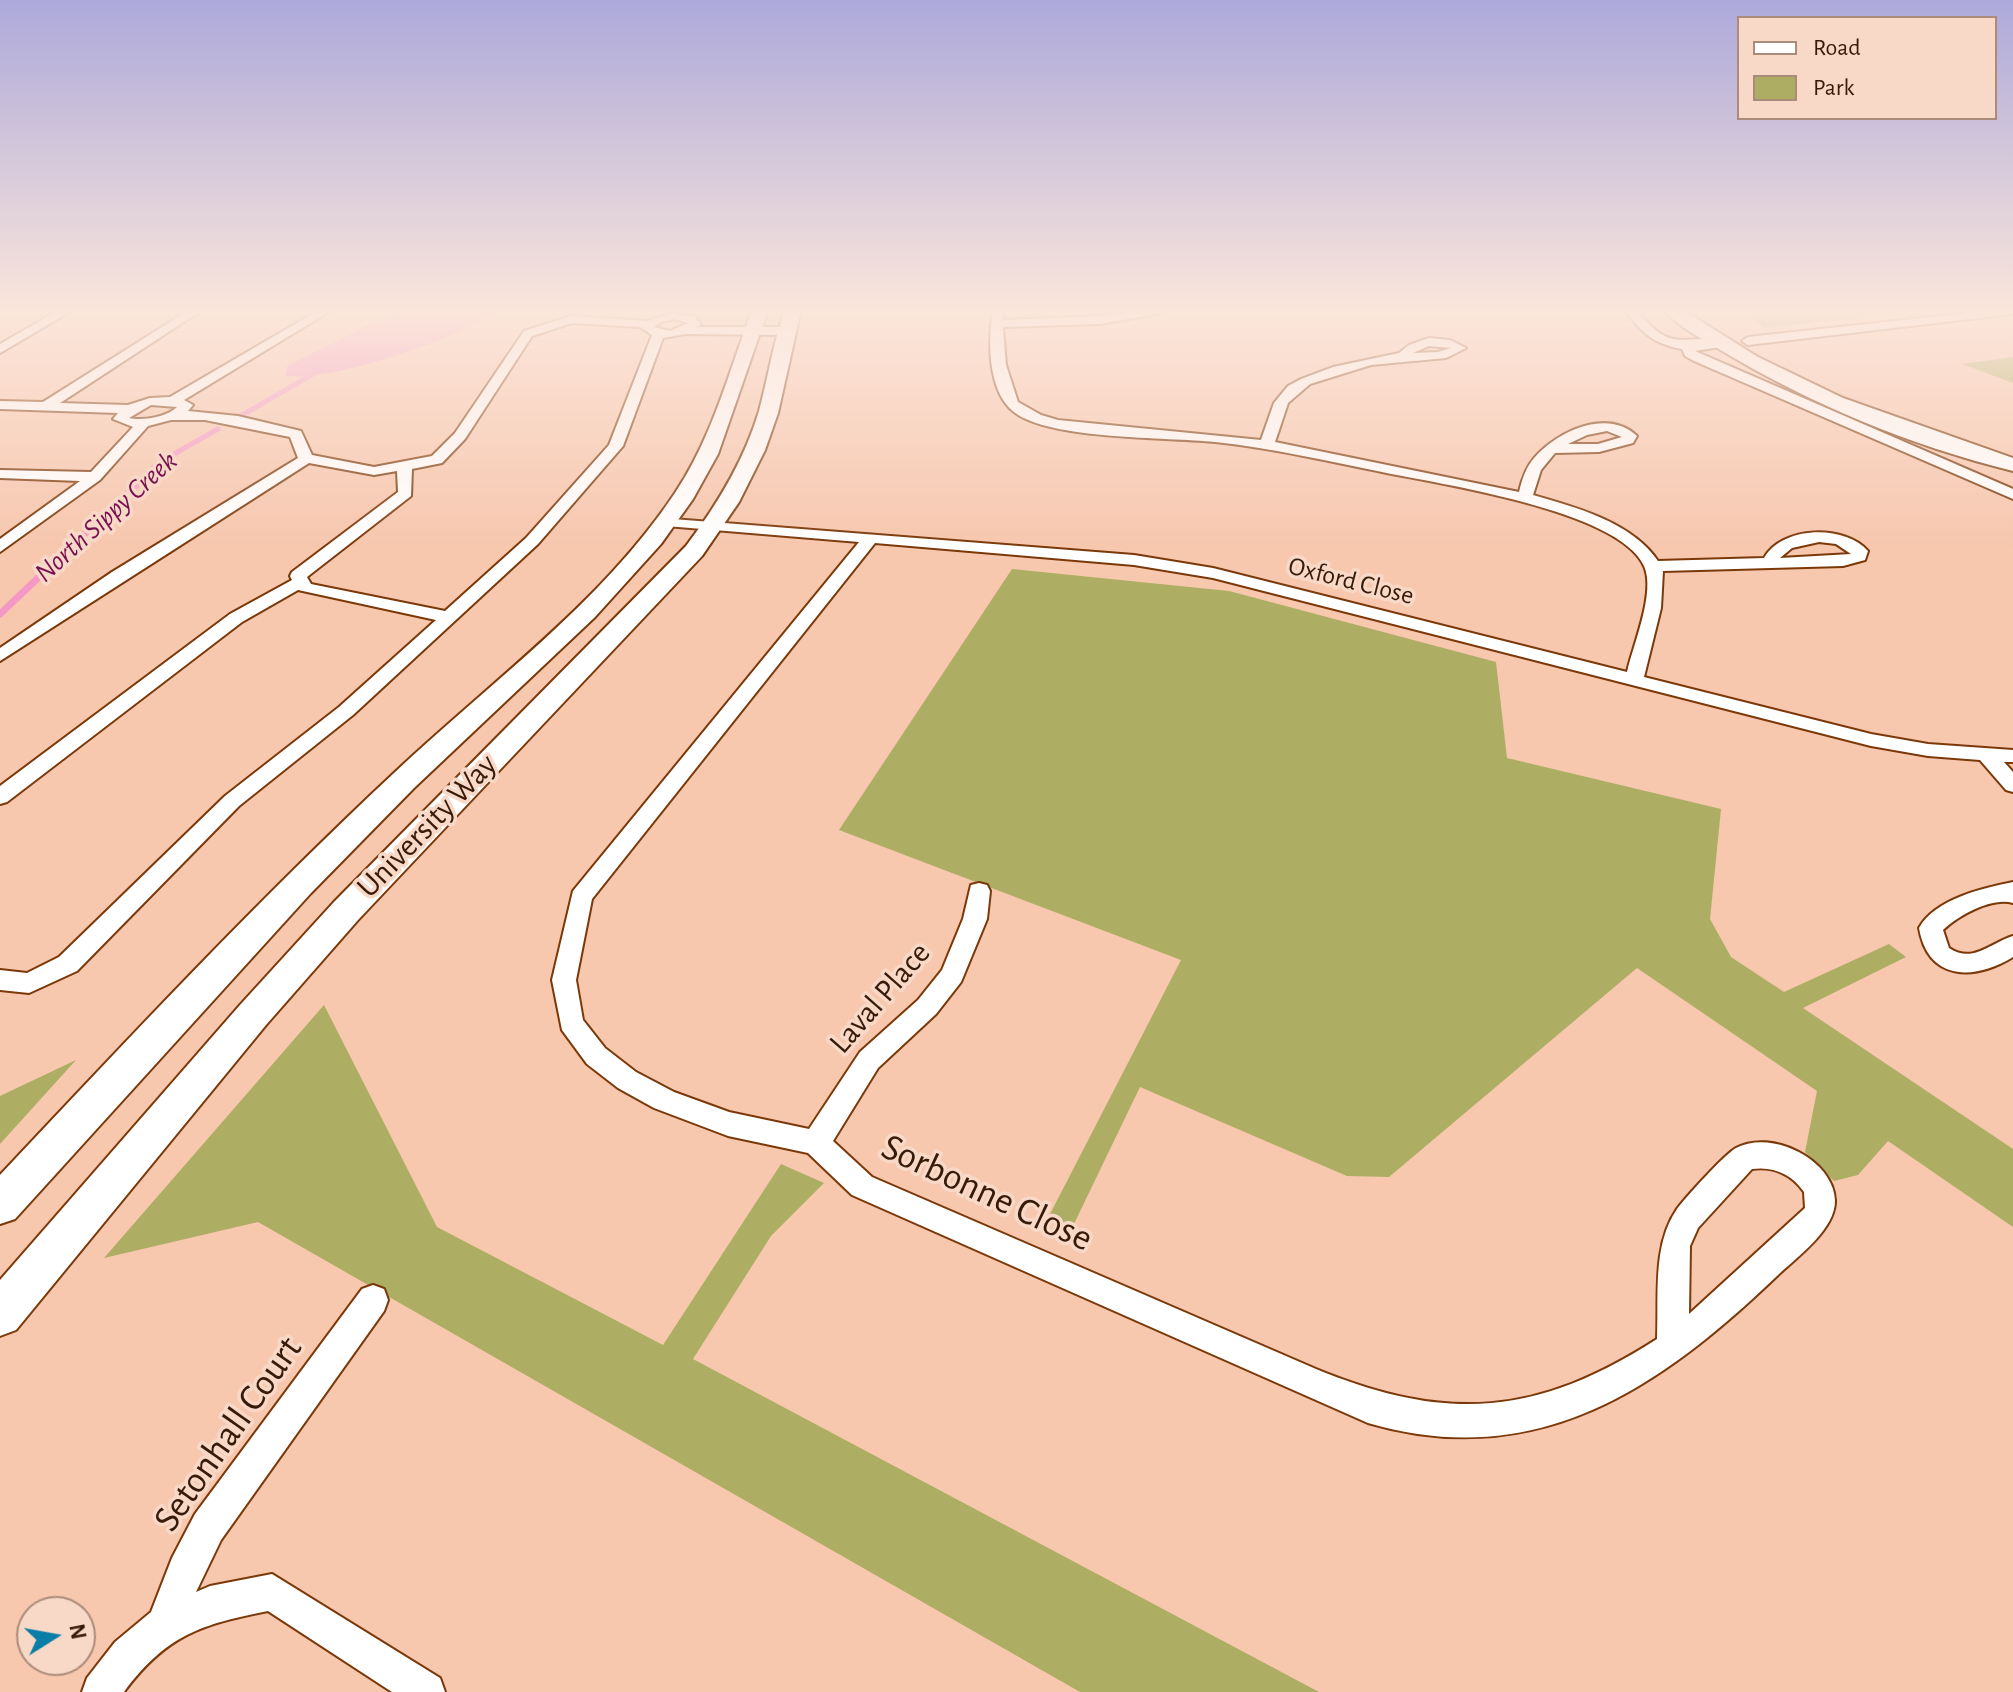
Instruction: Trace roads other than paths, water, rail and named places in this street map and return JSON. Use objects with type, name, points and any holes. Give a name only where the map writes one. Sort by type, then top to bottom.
[{"type":"main road","name":"University Way","points":[[0,1205],[289,895],[419,765],[590,606],[666,521],[709,452],[731,389]]},
{"type":"main road","name":"University Way","points":[[0,1314],[242,1027],[325,934],[471,778],[671,577],[713,526],[742,479],[761,434],[772,389]]},
{"type":"main road","points":[[1811,389],[1846,405],[2013,465]]},
{"type":"main road","points":[[1845,389],[2013,451]]},
{"type":"street","points":[[46,406],[73,389]]},
{"type":"street","points":[[0,405],[127,409],[150,402],[174,400],[193,389]]},
{"type":"street","points":[[127,409],[120,419],[131,424],[178,414],[270,427],[296,434],[302,454],[307,458],[374,471],[437,460],[460,436],[491,389]]},
{"type":"street","points":[[0,980],[29,983],[68,964],[232,801],[346,711],[532,541],[616,446],[634,389]]},
{"type":"street","points":[[1004,389],[1005,394],[1021,412],[1066,425],[1176,433],[1267,445],[1525,497],[1609,528],[1640,551],[1653,566],[1656,584],[1634,681]]},
{"type":"street","points":[[1267,445],[1281,401],[1291,389]]},
{"type":"street","points":[[1770,389],[2013,494]]},
{"type":"street","points":[[174,400],[186,405],[178,414]]},
{"type":"street","points":[[0,547],[95,477],[144,423]]},
{"type":"street","points":[[1525,497],[1530,476],[1539,461],[1553,449]]},
{"type":"street","points":[[0,656],[118,576],[307,458]]},
{"type":"street","points":[[404,466],[406,493],[298,576],[305,588],[449,617]]},
{"type":"street","points":[[0,474],[95,477]]},
{"type":"street","name":"Oxford Close","points":[[666,521],[1134,560],[1213,573],[1871,740],[2013,756]]},
{"type":"street","points":[[816,1143],[728,1124],[664,1100],[627,1080],[596,1056],[571,1023],[564,980],[581,897],[871,538]]},
{"type":"street","points":[[1653,566],[1771,560]]},
{"type":"street","points":[[0,797],[236,618],[301,582]]},
{"type":"street","points":[[1987,755],[2013,785]]},
{"type":"street","name":"Laval Place","points":[[816,1143],[869,1060],[927,1007],[952,975],[975,919],[979,891]]},
{"type":"street","points":[[2013,892],[1962,907],[1939,918],[1931,928],[1936,949],[1946,958],[1960,963],[1975,966],[1993,960],[2013,945]]},
{"type":"street","name":"Sorbonne Close","points":[[816,1143],[862,1186],[1375,1409],[1423,1418],[1470,1420],[1515,1419],[1599,1394],[1673,1346],[1737,1296],[1818,1215],[1823,1204],[1819,1189],[1803,1170],[1775,1155],[1756,1154],[1744,1158],[1687,1219],[1675,1246],[1673,1346]]},
{"type":"street","name":"Setonhall Court","points":[[165,1625],[185,1571],[208,1527],[373,1300]]},
{"type":"street","points":[[101,1692],[128,1655],[165,1625],[210,1604],[272,1592],[426,1692]]},
{"type":"waterway","name":"North Sippy Creek","points":[[239,417],[287,389]]},
{"type":"waterway","name":"North Sippy Creek","points":[[150,471],[160,462],[218,429]]},
{"type":"waterway","name":"North Sippy Creek","points":[[0,614],[153,469]]}]
